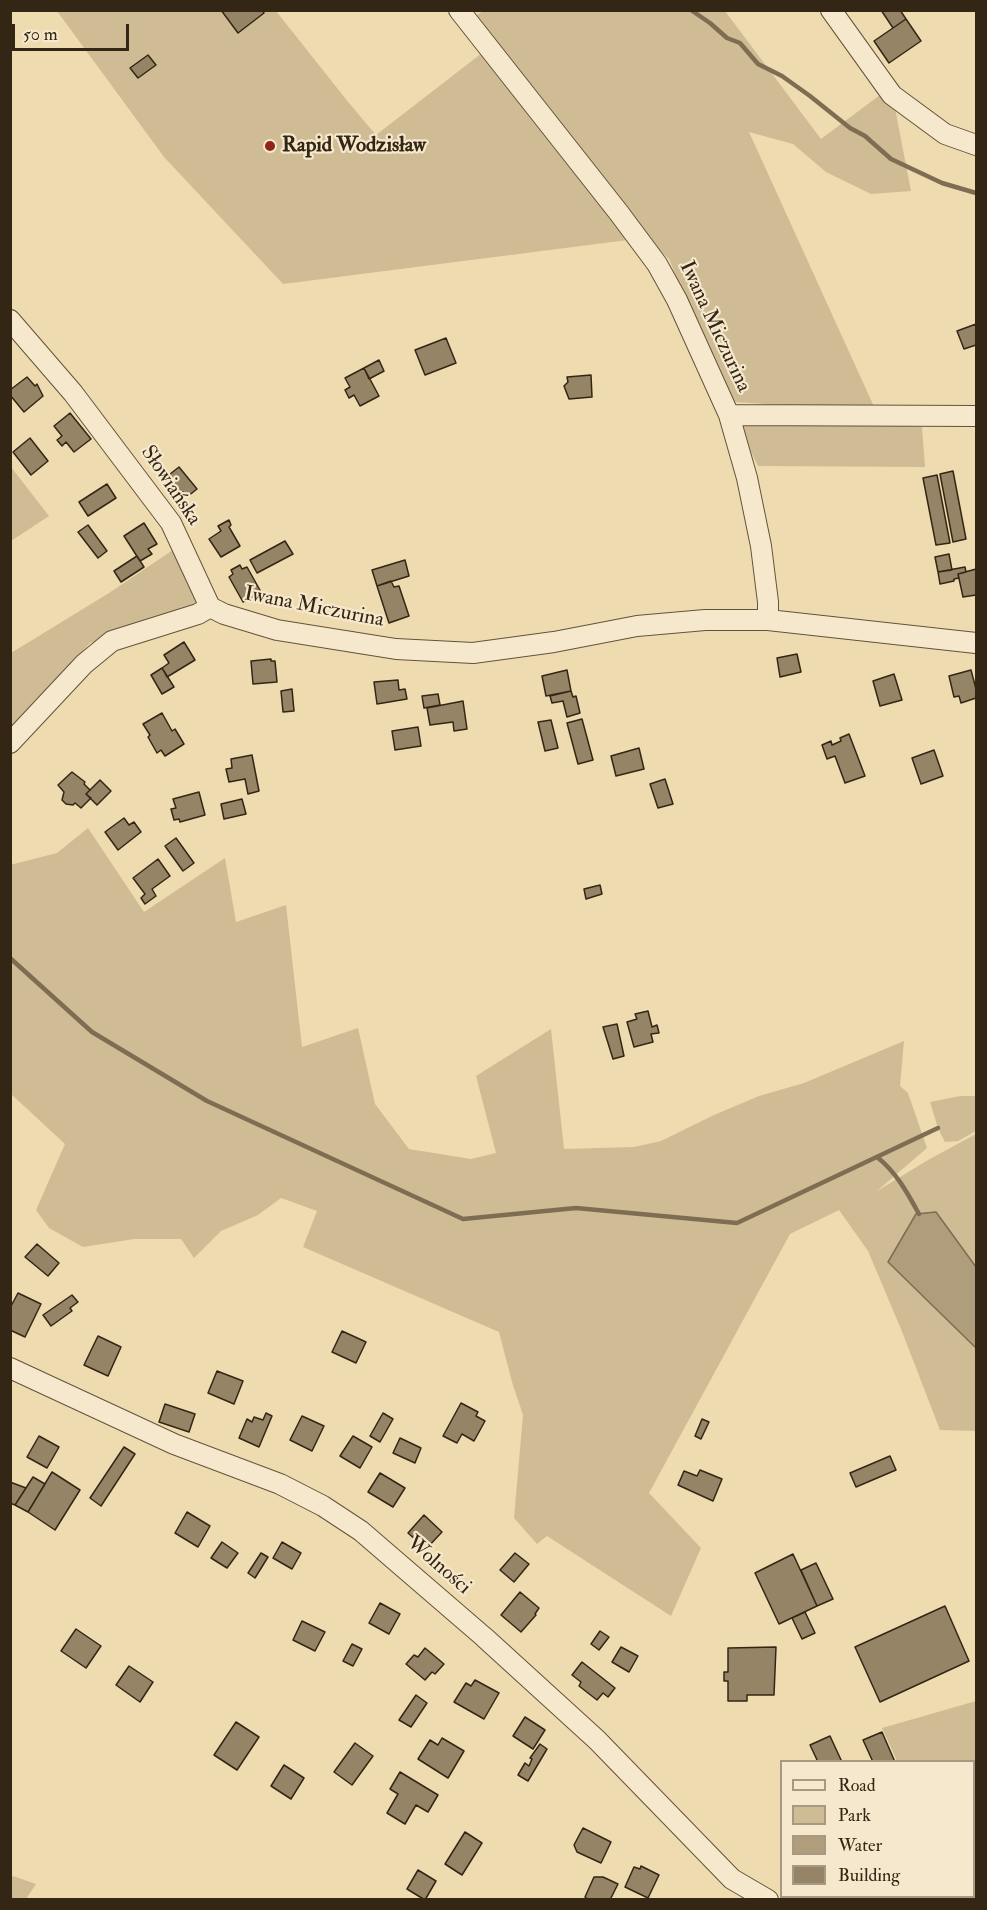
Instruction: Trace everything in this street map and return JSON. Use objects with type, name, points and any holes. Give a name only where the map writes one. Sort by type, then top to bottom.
[{"type":"street","name":"Iwana Miczurina","points":[[459,10],[620,213],[657,264],[677,300],[729,415],[747,478],[762,546],[768,620]]},
{"type":"street","points":[[831,10],[892,95],[945,134],[976,145]]},
{"type":"street","name":"Słowiańska","points":[[10,320],[73,393],[171,523],[210,607]]},
{"type":"street","points":[[729,415],[976,416]]},
{"type":"street","name":"Iwana Miczurina","points":[[210,607],[224,614],[277,630],[396,649],[473,653],[554,642],[637,626],[705,620],[768,620],[976,643]]},
{"type":"street","points":[[10,743],[84,664],[112,641],[198,614],[210,607]]},
{"type":"street","name":"Wolności","points":[[10,1368],[174,1444],[280,1484],[323,1506],[361,1531],[484,1636],[597,1740],[732,1879],[768,1899]]},
{"type":"green space","points":[[485,10],[725,11],[821,139],[884,92],[895,108],[911,191],[871,194],[826,172],[793,144],[749,132],[876,411],[734,402],[725,396],[669,259],[641,232],[475,16]]},
{"type":"green space","name":"Rapid Wodzisław","points":[[57,11],[276,11],[376,135],[482,53],[628,240],[283,284],[164,157]]},
{"type":"green space","points":[[747,417],[922,427],[925,467],[758,466],[739,428]]},
{"type":"green space","points":[[11,467],[49,516],[10,541]]},
{"type":"green space","points":[[176,548],[202,603],[90,643],[11,729],[11,653],[109,593]]},
{"type":"green space","points":[[88,828],[144,912],[225,858],[236,922],[286,905],[302,1047],[358,1028],[375,1104],[409,1149],[471,1159],[496,1153],[476,1076],[551,1029],[564,1149],[634,1147],[661,1141],[759,1096],[804,1083],[904,1041],[900,1086],[908,1093],[927,1148],[877,1191],[976,1134],[976,1431],[940,1430],[868,1251],[839,1210],[790,1234],[649,1493],[701,1548],[671,1616],[547,1536],[537,1544],[514,1518],[523,1415],[499,1332],[303,1247],[317,1211],[281,1198],[258,1215],[221,1231],[194,1258],[181,1239],[134,1239],[83,1247],[49,1228],[36,1210],[65,1144],[11,1094],[10,865],[57,853]]},
{"type":"green space","points":[[960,1096],[976,1096],[976,1131],[958,1141],[945,1142],[930,1102]]},
{"type":"green space","points":[[976,1701],[976,1899],[960,1898],[975,1898],[975,1760],[897,1760],[882,1728]]},
{"type":"green space","points":[[13,1876],[36,1884],[26,1899],[11,1899],[11,1878]]},
{"type":"water","points":[[936,1212],[976,1267],[976,1348],[888,1262],[916,1214]]},
{"type":"building","points":[[221,10],[262,10],[264,13],[238,33]]},
{"type":"building","points":[[881,10],[900,10],[906,19],[893,28]]},
{"type":"building","points":[[906,19],[921,41],[889,63],[874,41]]},
{"type":"building","points":[[148,55],[156,65],[138,78],[130,68]]},
{"type":"building","points":[[976,324],[976,345],[964,349],[957,331]]},
{"type":"building","points":[[446,338],[456,363],[425,375],[415,350]]},
{"type":"building","points":[[379,360],[384,371],[369,379],[364,368]]},
{"type":"building","points":[[364,368],[379,396],[360,406],[354,395],[349,398],[345,390],[350,387],[345,378]]},
{"type":"building","points":[[591,375],[592,397],[569,399],[564,386],[568,382],[567,377]]},
{"type":"building","points":[[27,377],[35,386],[37,384],[43,396],[24,412],[10,395],[10,390]]},
{"type":"building","points":[[70,413],[91,439],[74,452],[66,442],[62,446],[57,440],[62,436],[54,426]]},
{"type":"building","points":[[30,438],[48,461],[31,475],[13,452]]},
{"type":"building","points":[[179,467],[197,489],[187,497],[183,492],[178,496],[165,478]]},
{"type":"building","points":[[953,471],[966,539],[953,542],[940,474]]},
{"type":"building","points":[[937,475],[950,543],[936,545],[923,478]]},
{"type":"building","points":[[107,484],[116,498],[88,516],[79,502]]},
{"type":"building","points":[[229,520],[231,525],[229,527],[240,546],[221,557],[209,539],[221,531],[218,526]]},
{"type":"building","points":[[144,523],[157,544],[148,549],[152,554],[140,561],[124,536]]},
{"type":"building","points":[[88,525],[107,551],[98,558],[78,532]]},
{"type":"building","points":[[285,541],[293,554],[257,573],[250,560]]},
{"type":"building","points":[[949,554],[952,570],[938,572],[935,557]]},
{"type":"building","points":[[137,556],[144,567],[121,582],[114,571]]},
{"type":"building","points":[[405,560],[409,576],[377,586],[372,570]]},
{"type":"building","points":[[240,565],[242,569],[247,567],[261,592],[243,602],[229,577],[233,574],[231,570]]},
{"type":"building","points":[[965,567],[966,572],[958,574],[959,578],[940,584],[938,572]]},
{"type":"building","points":[[976,569],[976,595],[963,597],[958,574]]},
{"type":"building","points":[[391,581],[394,587],[399,586],[409,616],[389,623],[377,586]]},
{"type":"building","points":[[184,642],[195,660],[167,677],[162,668],[169,663],[164,655]]},
{"type":"building","points":[[797,654],[801,672],[780,677],[777,658]]},
{"type":"building","points":[[271,659],[275,661],[277,682],[253,684],[251,661]]},
{"type":"building","points":[[162,668],[174,687],[162,694],[151,675]]},
{"type":"building","points":[[567,670],[571,691],[546,696],[542,676]]},
{"type":"building","points":[[971,670],[976,698],[961,703],[959,696],[954,697],[949,676]]},
{"type":"building","points":[[894,674],[902,700],[880,706],[873,681]]},
{"type":"building","points":[[398,680],[399,690],[405,689],[407,699],[377,704],[374,682]]},
{"type":"building","points":[[292,689],[294,711],[283,712],[281,691]]},
{"type":"building","points":[[571,691],[573,697],[576,696],[580,713],[567,717],[563,701],[552,703],[550,696]]},
{"type":"building","points":[[438,694],[440,705],[424,708],[422,696]]},
{"type":"building","points":[[463,701],[467,729],[454,731],[453,722],[430,725],[427,708]]},
{"type":"building","points":[[162,713],[172,731],[175,729],[184,744],[165,756],[161,750],[157,753],[143,724]]},
{"type":"building","points":[[582,719],[593,760],[578,764],[567,723]]},
{"type":"building","points":[[551,720],[558,748],[545,751],[538,722]]},
{"type":"building","points":[[418,727],[421,746],[395,750],[392,731]]},
{"type":"building","points":[[849,734],[865,776],[845,783],[835,756],[827,759],[822,745],[831,741],[832,745]]},
{"type":"building","points":[[639,748],[644,769],[616,776],[611,756]]},
{"type":"building","points":[[934,750],[943,776],[921,784],[912,758]]},
{"type":"building","points":[[252,755],[259,791],[248,794],[245,779],[229,782],[226,769],[232,768],[231,759]]},
{"type":"building","points":[[72,772],[85,782],[84,784],[90,790],[86,794],[91,798],[81,808],[75,803],[66,804],[62,800],[64,792],[58,785]]},
{"type":"building","points":[[665,779],[673,804],[658,808],[650,784]]},
{"type":"building","points":[[100,780],[111,791],[97,805],[86,794]]},
{"type":"building","points":[[199,792],[205,815],[180,822],[179,819],[174,820],[171,809],[176,808],[173,799]]},
{"type":"building","points":[[242,799],[246,814],[224,819],[221,804]]},
{"type":"building","points":[[124,818],[129,825],[134,822],[141,832],[118,850],[105,832]]},
{"type":"building","points":[[176,838],[194,863],[183,871],[165,846]]},
{"type":"building","points":[[158,859],[170,876],[152,889],[156,896],[145,904],[141,898],[145,894],[133,878]]},
{"type":"building","points":[[600,885],[602,894],[586,899],[584,889]]},
{"type":"building","points":[[648,1011],[652,1027],[657,1025],[659,1033],[651,1034],[653,1042],[634,1047],[627,1022],[637,1019],[635,1014]]},
{"type":"building","points":[[617,1024],[624,1056],[613,1059],[603,1027]]},
{"type":"building","points":[[37,1244],[59,1263],[48,1276],[25,1257]]},
{"type":"building","points":[[18,1293],[41,1304],[25,1337],[10,1330],[10,1308]]},
{"type":"building","points":[[72,1295],[78,1302],[70,1308],[72,1311],[51,1326],[43,1315]]},
{"type":"building","points":[[342,1331],[366,1342],[356,1363],[332,1352]]},
{"type":"building","points":[[98,1336],[121,1347],[108,1376],[84,1365]]},
{"type":"building","points":[[217,1371],[243,1381],[234,1404],[208,1393]]},
{"type":"building","points":[[461,1403],[478,1412],[476,1416],[485,1421],[474,1441],[462,1434],[457,1443],[443,1436]]},
{"type":"building","points":[[165,1404],[195,1414],[189,1432],[159,1422]]},
{"type":"building","points":[[266,1413],[272,1416],[259,1447],[239,1438],[247,1419],[252,1422],[254,1417],[263,1420]]},
{"type":"building","points":[[383,1413],[393,1419],[380,1442],[370,1436]]},
{"type":"building","points":[[302,1416],[324,1426],[312,1451],[290,1440]]},
{"type":"building","points":[[702,1419],[709,1422],[701,1439],[695,1436]]},
{"type":"building","points":[[39,1436],[59,1447],[47,1468],[27,1457]]},
{"type":"building","points":[[353,1436],[372,1447],[360,1468],[340,1456]]},
{"type":"building","points":[[400,1438],[421,1448],[415,1463],[393,1453]]},
{"type":"building","points":[[124,1447],[135,1454],[101,1506],[90,1498]]},
{"type":"building","points":[[890,1456],[896,1470],[856,1487],[850,1473]]},
{"type":"building","points":[[700,1470],[722,1479],[713,1501],[678,1485],[684,1471],[697,1476]]},
{"type":"building","points":[[52,1472],[80,1490],[55,1530],[28,1512]]},
{"type":"building","points":[[380,1473],[405,1488],[393,1507],[368,1492]]},
{"type":"building","points":[[33,1477],[45,1484],[28,1512],[15,1505]]},
{"type":"building","points":[[10,1482],[26,1488],[15,1505],[10,1503]]},
{"type":"building","points":[[187,1512],[210,1526],[198,1547],[175,1533]]},
{"type":"building","points":[[424,1515],[442,1532],[426,1549],[408,1533]]},
{"type":"building","points":[[222,1542],[238,1553],[227,1568],[211,1558]]},
{"type":"building","points":[[282,1542],[301,1553],[292,1569],[273,1558]]},
{"type":"building","points":[[261,1553],[268,1557],[255,1578],[248,1573]]},
{"type":"building","points":[[515,1553],[529,1564],[514,1582],[500,1570]]},
{"type":"building","points":[[793,1554],[817,1606],[779,1624],[755,1573]]},
{"type":"building","points":[[816,1563],[833,1599],[817,1606],[801,1570]]},
{"type":"building","points":[[520,1592],[539,1608],[521,1632],[501,1615]]},
{"type":"building","points":[[380,1603],[400,1614],[389,1634],[369,1623]]},
{"type":"building","points":[[945,1606],[969,1661],[880,1702],[855,1647]]},
{"type":"building","points":[[805,1612],[815,1633],[802,1639],[792,1618]]},
{"type":"building","points":[[302,1621],[325,1632],[315,1651],[293,1640]]},
{"type":"building","points":[[76,1629],[101,1646],[86,1668],[61,1651]]},
{"type":"building","points":[[600,1631],[609,1637],[599,1650],[591,1644]]},
{"type":"building","points":[[352,1644],[362,1649],[353,1666],[343,1661]]},
{"type":"building","points":[[621,1647],[638,1656],[629,1672],[612,1662]]},
{"type":"building","points":[[776,1647],[774,1695],[747,1695],[747,1701],[728,1701],[728,1681],[724,1681],[724,1672],[728,1672],[728,1648]]},
{"type":"building","points":[[425,1648],[444,1664],[435,1674],[432,1672],[425,1680],[406,1664],[414,1655],[418,1657]]},
{"type":"building","points":[[582,1662],[615,1688],[608,1697],[603,1693],[597,1700],[579,1686],[581,1682],[572,1675]]},
{"type":"building","points":[[129,1666],[153,1682],[140,1702],[116,1685]]},
{"type":"building","points":[[475,1680],[499,1693],[484,1719],[454,1702],[466,1683],[471,1686]]},
{"type":"building","points":[[416,1695],[427,1703],[411,1727],[399,1720]]},
{"type":"building","points":[[525,1717],[545,1730],[533,1749],[513,1736]]},
{"type":"building","points":[[236,1722],[259,1737],[237,1770],[214,1755]]},
{"type":"building","points":[[882,1732],[894,1760],[872,1760],[863,1740]]},
{"type":"building","points":[[830,1736],[841,1760],[817,1760],[810,1745]]},
{"type":"building","points":[[442,1738],[464,1751],[448,1778],[418,1759],[430,1740],[438,1745]]},
{"type":"building","points":[[355,1743],[373,1756],[352,1785],[334,1772]]},
{"type":"building","points":[[540,1744],[547,1749],[528,1781],[518,1775],[525,1763],[529,1766],[532,1759],[530,1758]]},
{"type":"building","points":[[284,1765],[304,1778],[291,1799],[271,1786]]},
{"type":"building","points":[[400,1772],[438,1795],[428,1812],[416,1805],[405,1824],[387,1813],[398,1794],[390,1789]]},
{"type":"building","points":[[583,1828],[611,1842],[601,1863],[577,1852],[574,1845]]},
{"type":"building","points":[[465,1832],[482,1843],[462,1875],[445,1864]]},
{"type":"building","points":[[641,1866],[659,1875],[648,1898],[625,1887],[634,1867],[640,1869]]},
{"type":"building","points":[[418,1870],[436,1881],[425,1900],[407,1889]]},
{"type":"building","points":[[594,1877],[603,1877],[618,1884],[610,1900],[589,1900],[585,1897]]},
{"type":"waterway","points":[[691,10],[727,38],[740,43],[758,64],[782,76],[850,128],[865,136],[891,159],[942,183],[976,193]]},
{"type":"waterway","points":[[10,958],[92,1032],[207,1101],[463,1219],[576,1208],[737,1223],[938,1128]]},
{"type":"waterway","points":[[877,1157],[895,1176],[919,1214]]},
{"type":"place","name":"Rapid Wodzisław","points":[[270,146]]}]
